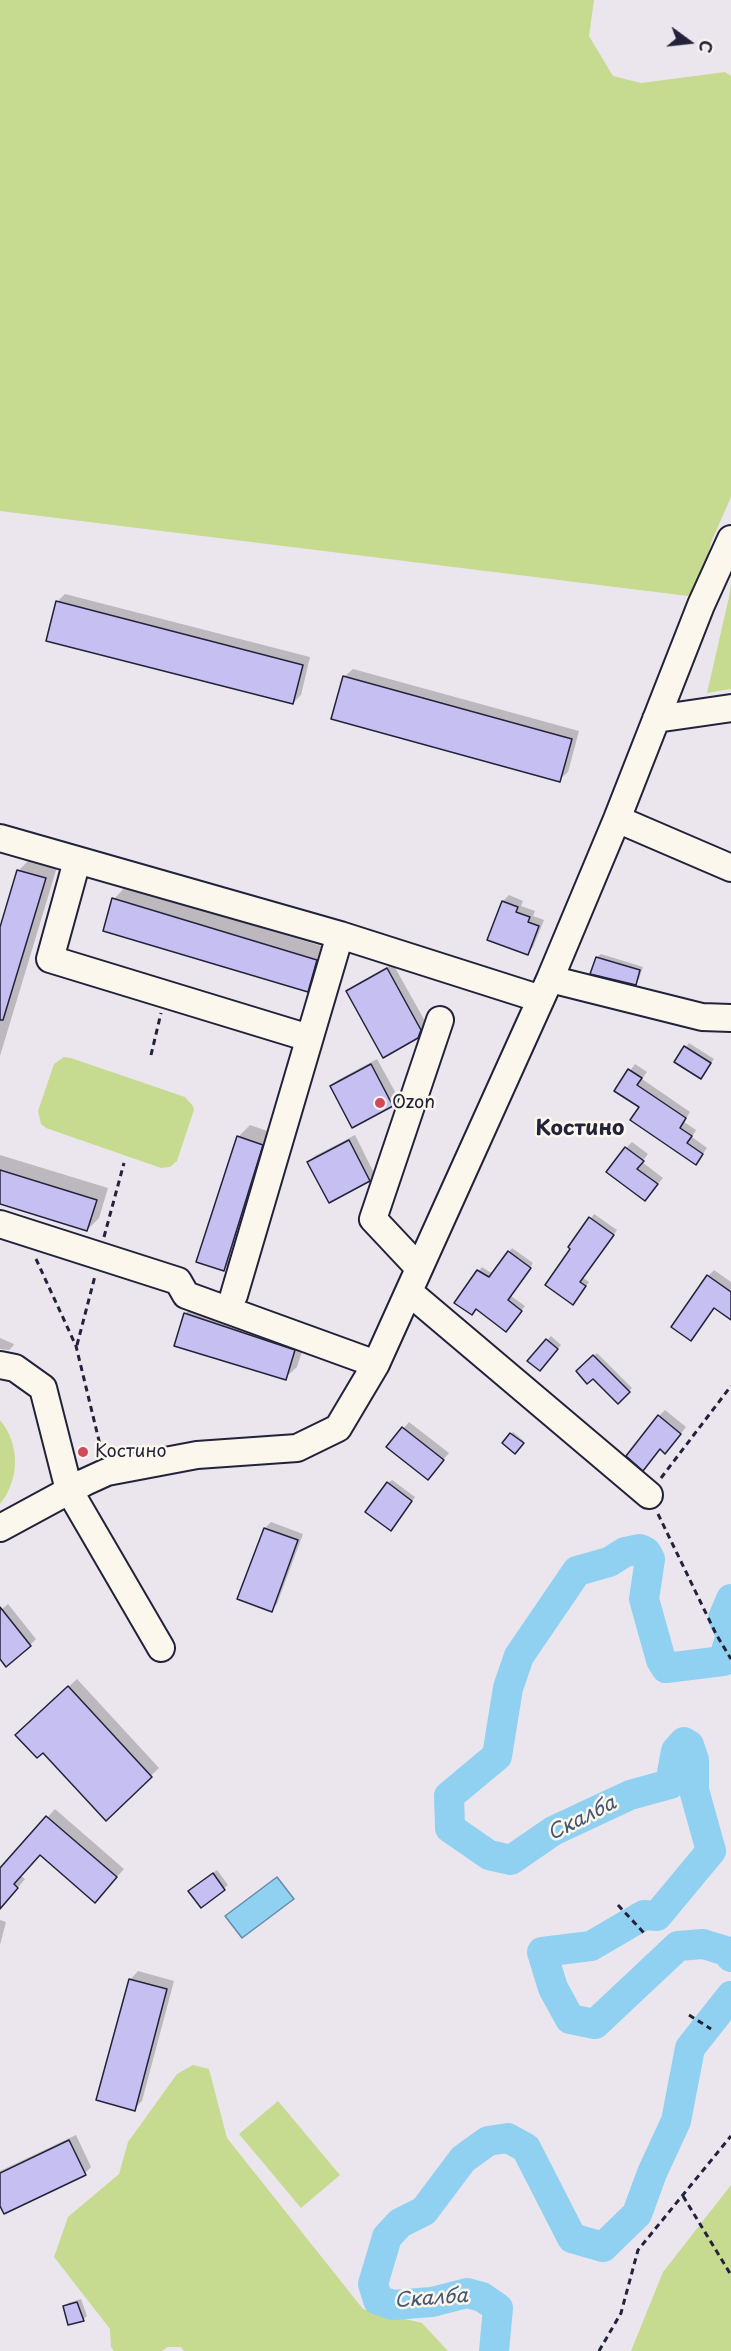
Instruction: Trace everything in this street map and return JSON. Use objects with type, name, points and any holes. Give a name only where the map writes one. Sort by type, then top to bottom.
[{"type":"street","points":[[0,1528],[107,1472],[197,1455],[297,1448],[338,1428],[376,1364],[546,989],[617,819],[701,605],[731,539]]},
{"type":"street","points":[[656,719],[731,708]]},
{"type":"street","points":[[617,819],[731,868]]},
{"type":"street","points":[[0,838],[340,935],[546,989],[702,1017],[731,1018]]},
{"type":"street","points":[[77,861],[50,959],[309,1038]]},
{"type":"street","points":[[234,1294],[340,935]]},
{"type":"street","points":[[419,1268],[373,1219],[440,1020]]},
{"type":"street","points":[[11,1227],[178,1281],[186,1295],[376,1364]]},
{"type":"street","points":[[409,1292],[649,1495]]},
{"type":"street","points":[[0,1365],[15,1368],[43,1388],[69,1490],[160,1648]]},
{"type":"path","points":[[151,1055],[166,994]]},
{"type":"path","points":[[11,1227],[76,1346],[107,1472]]},
{"type":"path","points":[[731,1386],[649,1495],[716,1634],[731,1659]]},
{"type":"path","points":[[618,1905],[644,1933]]},
{"type":"path","points":[[689,2015],[711,2029]]},
{"type":"path","points":[[599,2351],[621,2313],[638,2250],[731,2136]]},
{"type":"path","points":[[683,2196],[731,2276]]},
{"type":"green space","points":[[0,0],[594,0],[589,36],[613,76],[641,83],[725,72],[731,76],[731,497],[712,540],[696,597],[0,511]]},
{"type":"green space","points":[[731,583],[731,689],[707,693],[729,597]]},
{"type":"green space","points":[[64,1057],[185,1097],[194,1110],[177,1161],[170,1167],[161,1168],[46,1128],[41,1124],[38,1111],[54,1064]]},
{"type":"green space","points":[[0,1420],[11,1440],[15,1462],[11,1484],[0,1504]]},
{"type":"green space","points":[[193,2065],[209,2069],[227,2138],[363,2309],[422,2323],[448,2351],[184,2351],[181,2347],[168,2347],[162,2351],[114,2351],[111,2347],[110,2329],[54,2257],[68,2217],[119,2174],[128,2142],[177,2074]]},
{"type":"green space","points":[[278,2101],[340,2175],[301,2208],[239,2134]]},
{"type":"green space","points":[[731,2185],[731,2351],[631,2351],[663,2272]]},
{"type":"water","points":[[277,1877],[294,1899],[242,1938],[225,1916]]},
{"type":"building","points":[[56,601],[303,665],[293,704],[46,641]]},
{"type":"building","points":[[343,676],[572,739],[560,782],[331,719]]},
{"type":"building","points":[[17,870],[46,878],[3,1020],[0,1020],[0,927]]},
{"type":"building","points":[[112,898],[317,960],[308,992],[103,931]]},
{"type":"building","points":[[502,901],[518,907],[516,912],[530,917],[528,922],[539,926],[528,955],[487,940]]},
{"type":"building","points":[[596,957],[640,970],[636,985],[590,974]]},
{"type":"building","points":[[387,968],[421,1030],[418,1038],[383,1058],[346,991]]},
{"type":"building","points":[[684,1046],[711,1063],[701,1079],[674,1062]]},
{"type":"building","points":[[371,1064],[393,1106],[352,1128],[330,1086]]},
{"type":"building","points":[[628,1069],[642,1078],[637,1085],[686,1118],[680,1128],[692,1136],[687,1143],[703,1154],[696,1165],[630,1120],[639,1107],[614,1091]]},
{"type":"building","points":[[237,1136],[263,1145],[224,1271],[196,1262]]},
{"type":"building","points":[[349,1140],[370,1181],[329,1203],[307,1162]]},
{"type":"building","points":[[625,1147],[644,1161],[637,1169],[658,1184],[645,1201],[606,1172]]},
{"type":"building","points":[[0,1170],[97,1200],[87,1231],[0,1204]]},
{"type":"building","points":[[589,1217],[614,1235],[580,1282],[586,1286],[573,1305],[545,1285]]},
{"type":"building","points":[[508,1251],[531,1268],[508,1300],[522,1311],[506,1332],[476,1309],[472,1315],[454,1303],[477,1270],[489,1277]]},
{"type":"building","points":[[707,1275],[731,1292],[731,1320],[714,1308],[691,1341],[671,1327]]},
{"type":"building","points":[[184,1313],[295,1350],[286,1380],[174,1346]]},
{"type":"building","points":[[546,1339],[558,1349],[540,1371],[527,1361]]},
{"type":"building","points":[[593,1355],[630,1392],[618,1404],[593,1379],[587,1384],[576,1371]]},
{"type":"building","points":[[658,1415],[681,1434],[665,1454],[660,1449],[643,1471],[626,1456]]},
{"type":"building","points":[[402,1427],[444,1460],[428,1480],[386,1447]]},
{"type":"building","points":[[510,1433],[524,1443],[515,1454],[502,1443]]},
{"type":"building","points":[[387,1482],[412,1501],[391,1531],[365,1512]]},
{"type":"building","points":[[264,1528],[298,1540],[272,1612],[237,1599]]},
{"type":"building","points":[[0,1607],[31,1646],[6,1667],[0,1659]]},
{"type":"building","points":[[68,1686],[152,1777],[106,1821],[43,1753],[37,1758],[15,1735]]},
{"type":"building","points":[[46,1816],[117,1877],[95,1903],[40,1855],[14,1884],[18,1888],[0,1909],[0,1868]]},
{"type":"building","points":[[213,1873],[225,1890],[201,1908],[188,1891]]},
{"type":"building","points":[[129,1979],[167,1989],[135,2111],[96,2100]]},
{"type":"building","points":[[69,2140],[86,2175],[4,2214],[0,2206],[0,2173]]},
{"type":"building","points":[[77,2302],[84,2321],[68,2325],[63,2306]]},
{"type":"waterway","name":"Скалба","points":[[731,1635],[723,1661],[666,1668],[661,1660],[644,1599],[650,1559],[646,1552],[640,1549],[625,1552],[609,1562],[577,1571],[519,1656],[508,1688],[497,1756],[449,1796],[450,1828],[489,1855],[511,1860],[553,1831],[630,1795],[670,1784],[676,1751],[684,1742],[689,1745],[694,1760],[694,1790],[711,1851],[657,1916],[644,1915],[591,1946],[542,1952],[553,1988],[570,2019],[595,2024],[678,1946],[703,1944],[726,1951],[731,1957]]},
{"type":"waterway","name":"Скалба","points":[[731,1599],[723,1618],[731,1635]]},
{"type":"waterway","name":"Скалба","points":[[494,2351],[498,2308],[482,2297],[467,2293],[432,2302],[393,2305],[378,2300],[373,2284],[387,2237],[400,2223],[424,2211],[463,2159],[488,2141],[508,2138],[526,2148],[572,2238],[603,2247],[637,2214],[652,2173],[676,2121],[690,2048],[731,1996]]},
{"type":"place","name":"Ozon","points":[[380,1103]]},
{"type":"place","name":"Костино","points":[[83,1452]]},
{"type":"district","name":"Костино","points":[[580,1129]]}]
